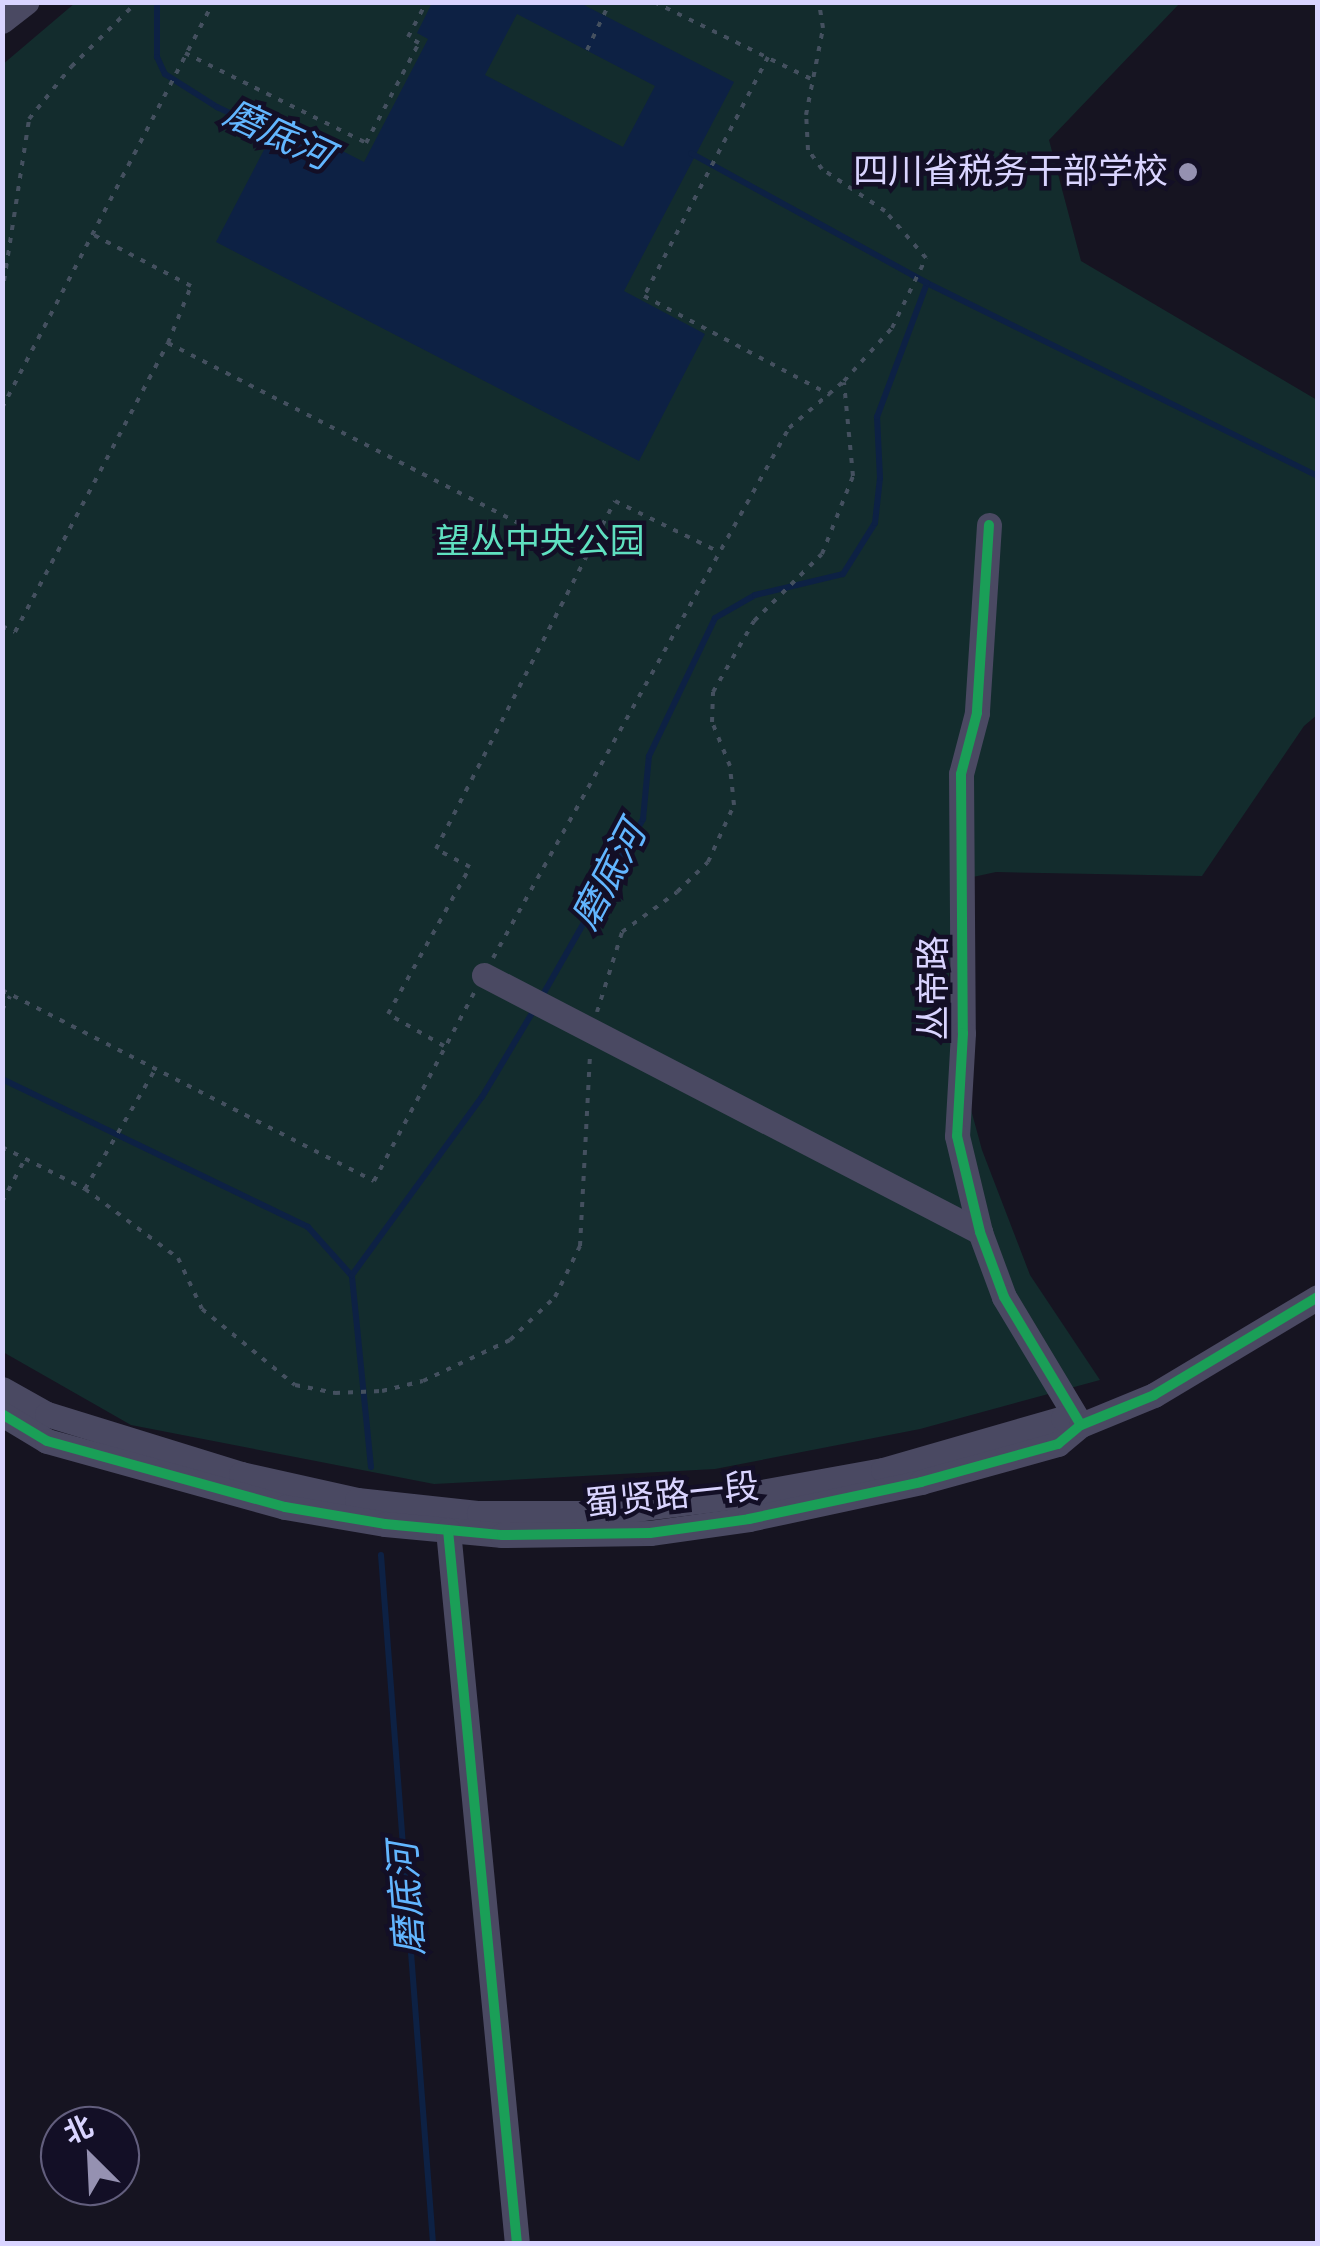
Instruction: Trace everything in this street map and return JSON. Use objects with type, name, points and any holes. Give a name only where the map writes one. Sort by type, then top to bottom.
[{"type":"street","points":[[2,20],[26,2]]},
{"type":"street","name":"丛帝路","points":[[989,525],[977,713],[961,774],[963,1033],[957,1136],[980,1232],[1004,1297],[1081,1425]]},
{"type":"street","points":[[484,975],[980,1232]]},
{"type":"street","name":"蜀贤路一段","points":[[2,1414],[47,1440],[285,1508],[502,1535],[650,1534],[749,1519],[922,1482],[1058,1444],[1081,1425],[1154,1395],[1318,1298]]},
{"type":"street","name":"蜀贤路一段","points":[[2,1389],[48,1414],[95,1431],[241,1474],[358,1500],[478,1513],[604,1514],[739,1496],[883,1470],[1064,1418],[1081,1425]]},
{"type":"street","points":[[448,1530],[518,2244]]},
{"type":"path","points":[[2,294],[30,119],[71,66],[136,2]]},
{"type":"path","points":[[2,408],[213,2]]},
{"type":"path","points":[[186,53],[366,143],[419,44],[408,37],[427,2]]},
{"type":"path","points":[[587,50],[610,2]]},
{"type":"path","points":[[654,2],[814,80]]},
{"type":"path","points":[[2,990],[374,1180],[444,1046],[788,428],[844,381],[892,328],[926,258],[884,210],[822,169],[808,150],[806,115],[823,28],[820,2]]},
{"type":"path","points":[[768,57],[644,296],[830,394]]},
{"type":"path","points":[[2,626],[15,632],[168,343],[191,286],[92,234]]},
{"type":"path","points":[[168,343],[586,558]]},
{"type":"path","points":[[782,595],[822,554],[853,476],[844,381]]},
{"type":"path","points":[[444,1046],[388,1014],[470,867],[436,849],[615,500],[720,552]]},
{"type":"path","points":[[2,1010],[11,994]]},
{"type":"path","points":[[85,1188],[156,1068]]},
{"type":"path","points":[[2,1148],[85,1188],[178,1258],[202,1309],[295,1385],[335,1393],[382,1391]]},
{"type":"path","points":[[2,1202],[26,1159]]},
{"type":"green space","name":"望丛中央公园","points":[[75,3],[1180,3],[1049,140],[1081,261],[1317,400],[1317,715],[1304,726],[1202,876],[996,872],[959,880],[945,1014],[982,1150],[1030,1275],[1100,1380],[920,1429],[715,1469],[434,1484],[131,1425],[3,1352],[2,65]]},
{"type":"water","points":[[432,3],[580,3],[734,82],[624,291],[705,334],[639,461],[216,242],[280,119],[364,162],[428,39],[417,33]],"holes":[[[517,14],[655,86],[623,147],[485,75]]]},
{"type":"waterway","name":"磨底河","points":[[157,2],[157,57],[165,74],[217,107],[279,136]]},
{"type":"waterway","name":"磨底河","points":[[541,998],[643,819],[649,756],[715,618],[755,595],[843,574],[875,523],[880,478],[877,417],[927,283],[691,153]]},
{"type":"waterway","name":"磨底河","points":[[927,283],[1318,476]]},
{"type":"waterway","name":"磨底河","points":[[371,1467],[352,1275],[482,1097],[535,1008]]},
{"type":"waterway","points":[[2,1079],[308,1227],[351,1275]]},
{"type":"waterway","name":"磨底河","points":[[381,1555],[433,2244]]},
{"type":"cycle path","points":[[989,525],[977,713],[961,774],[963,1033],[957,1136],[980,1232],[1004,1297],[1081,1425]]},
{"type":"cycle path","points":[[2,1414],[47,1441],[285,1507],[385,1524],[502,1535],[650,1533],[749,1519],[921,1482],[1058,1444],[1081,1425],[1154,1395],[1318,1297]]},
{"type":"cycle path","points":[[448,1530],[517,2244]]},
{"type":"place","name":"四川省税务干部学校","points":[[1188,172]]}]
